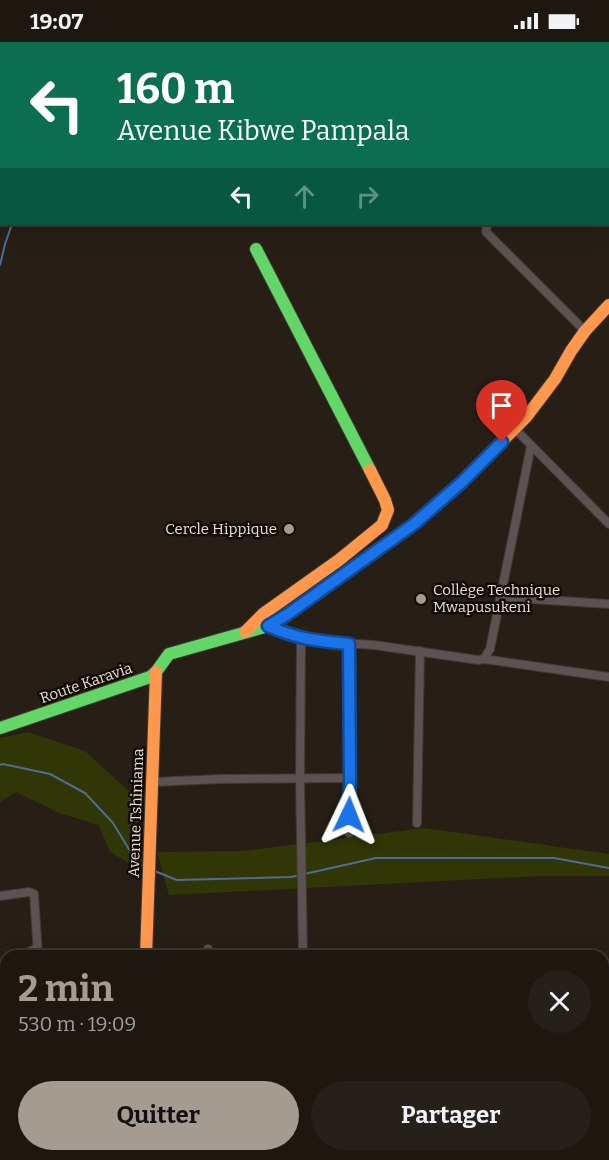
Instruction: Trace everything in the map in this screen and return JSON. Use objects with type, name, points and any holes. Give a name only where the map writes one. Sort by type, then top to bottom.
[{"type":"street","points":[[486,228],[585,331]]},
{"type":"street","points":[[245,632],[263,614],[339,560],[375,531],[385,520],[388,510],[385,500],[256,249]]},
{"type":"street","name":"Route Karavia","points":[[0,728],[152,677],[169,654],[268,626],[288,614],[414,524],[462,482],[538,403],[585,331],[609,305]]},
{"type":"street","points":[[515,429],[609,524]]},
{"type":"street","points":[[484,659],[490,649],[531,446]]},
{"type":"street","points":[[500,597],[609,604]]},
{"type":"street","points":[[268,626],[301,639],[420,651],[609,677]]},
{"type":"street","points":[[301,639],[300,779],[303,950]]},
{"type":"street","points":[[349,644],[349,834]]},
{"type":"street","points":[[417,823],[420,651]]},
{"type":"street","name":"Avenue Tshiniama","points":[[146,950],[156,672]]},
{"type":"street","points":[[142,680],[156,688]]},
{"type":"street","points":[[153,782],[350,778]]},
{"type":"street","points":[[0,896],[29,892],[34,894],[37,950]]},
{"type":"green space","points":[[28,732],[85,751],[136,798],[144,872],[110,852],[99,825],[59,813],[16,792],[0,802],[0,738]]},
{"type":"green space","points":[[424,828],[609,854],[609,876],[540,876],[169,895],[157,852],[244,851]]},
{"type":"waterway","points":[[0,265],[12,225]]},
{"type":"waterway","points":[[0,765],[50,774],[85,793],[113,823],[138,864],[144,866]]},
{"type":"waterway","points":[[152,870],[177,880],[291,877],[376,858],[554,858],[609,868]]},
{"type":"traffic: fast","points":[[256,249],[370,470]]},
{"type":"traffic: fast","points":[[0,728],[150,677],[169,654],[268,626],[315,595]]},
{"type":"traffic: slow","points":[[315,595],[414,524],[462,482],[527,416],[555,379],[585,331],[609,305]]},
{"type":"traffic: slow","points":[[245,632],[263,614],[339,560],[382,525],[388,510],[370,470]]},
{"type":"traffic: slow","points":[[146,950],[156,672]]},
{"type":"place","name":"Cercle Hippique","points":[[289,529]]},
{"type":"place","name":"Collège Technique Mwapusukeni","points":[[421,599]]},
{"type":"route","points":[[349,815],[349,644],[301,639],[268,626],[414,524],[462,482],[502,442]]}]
